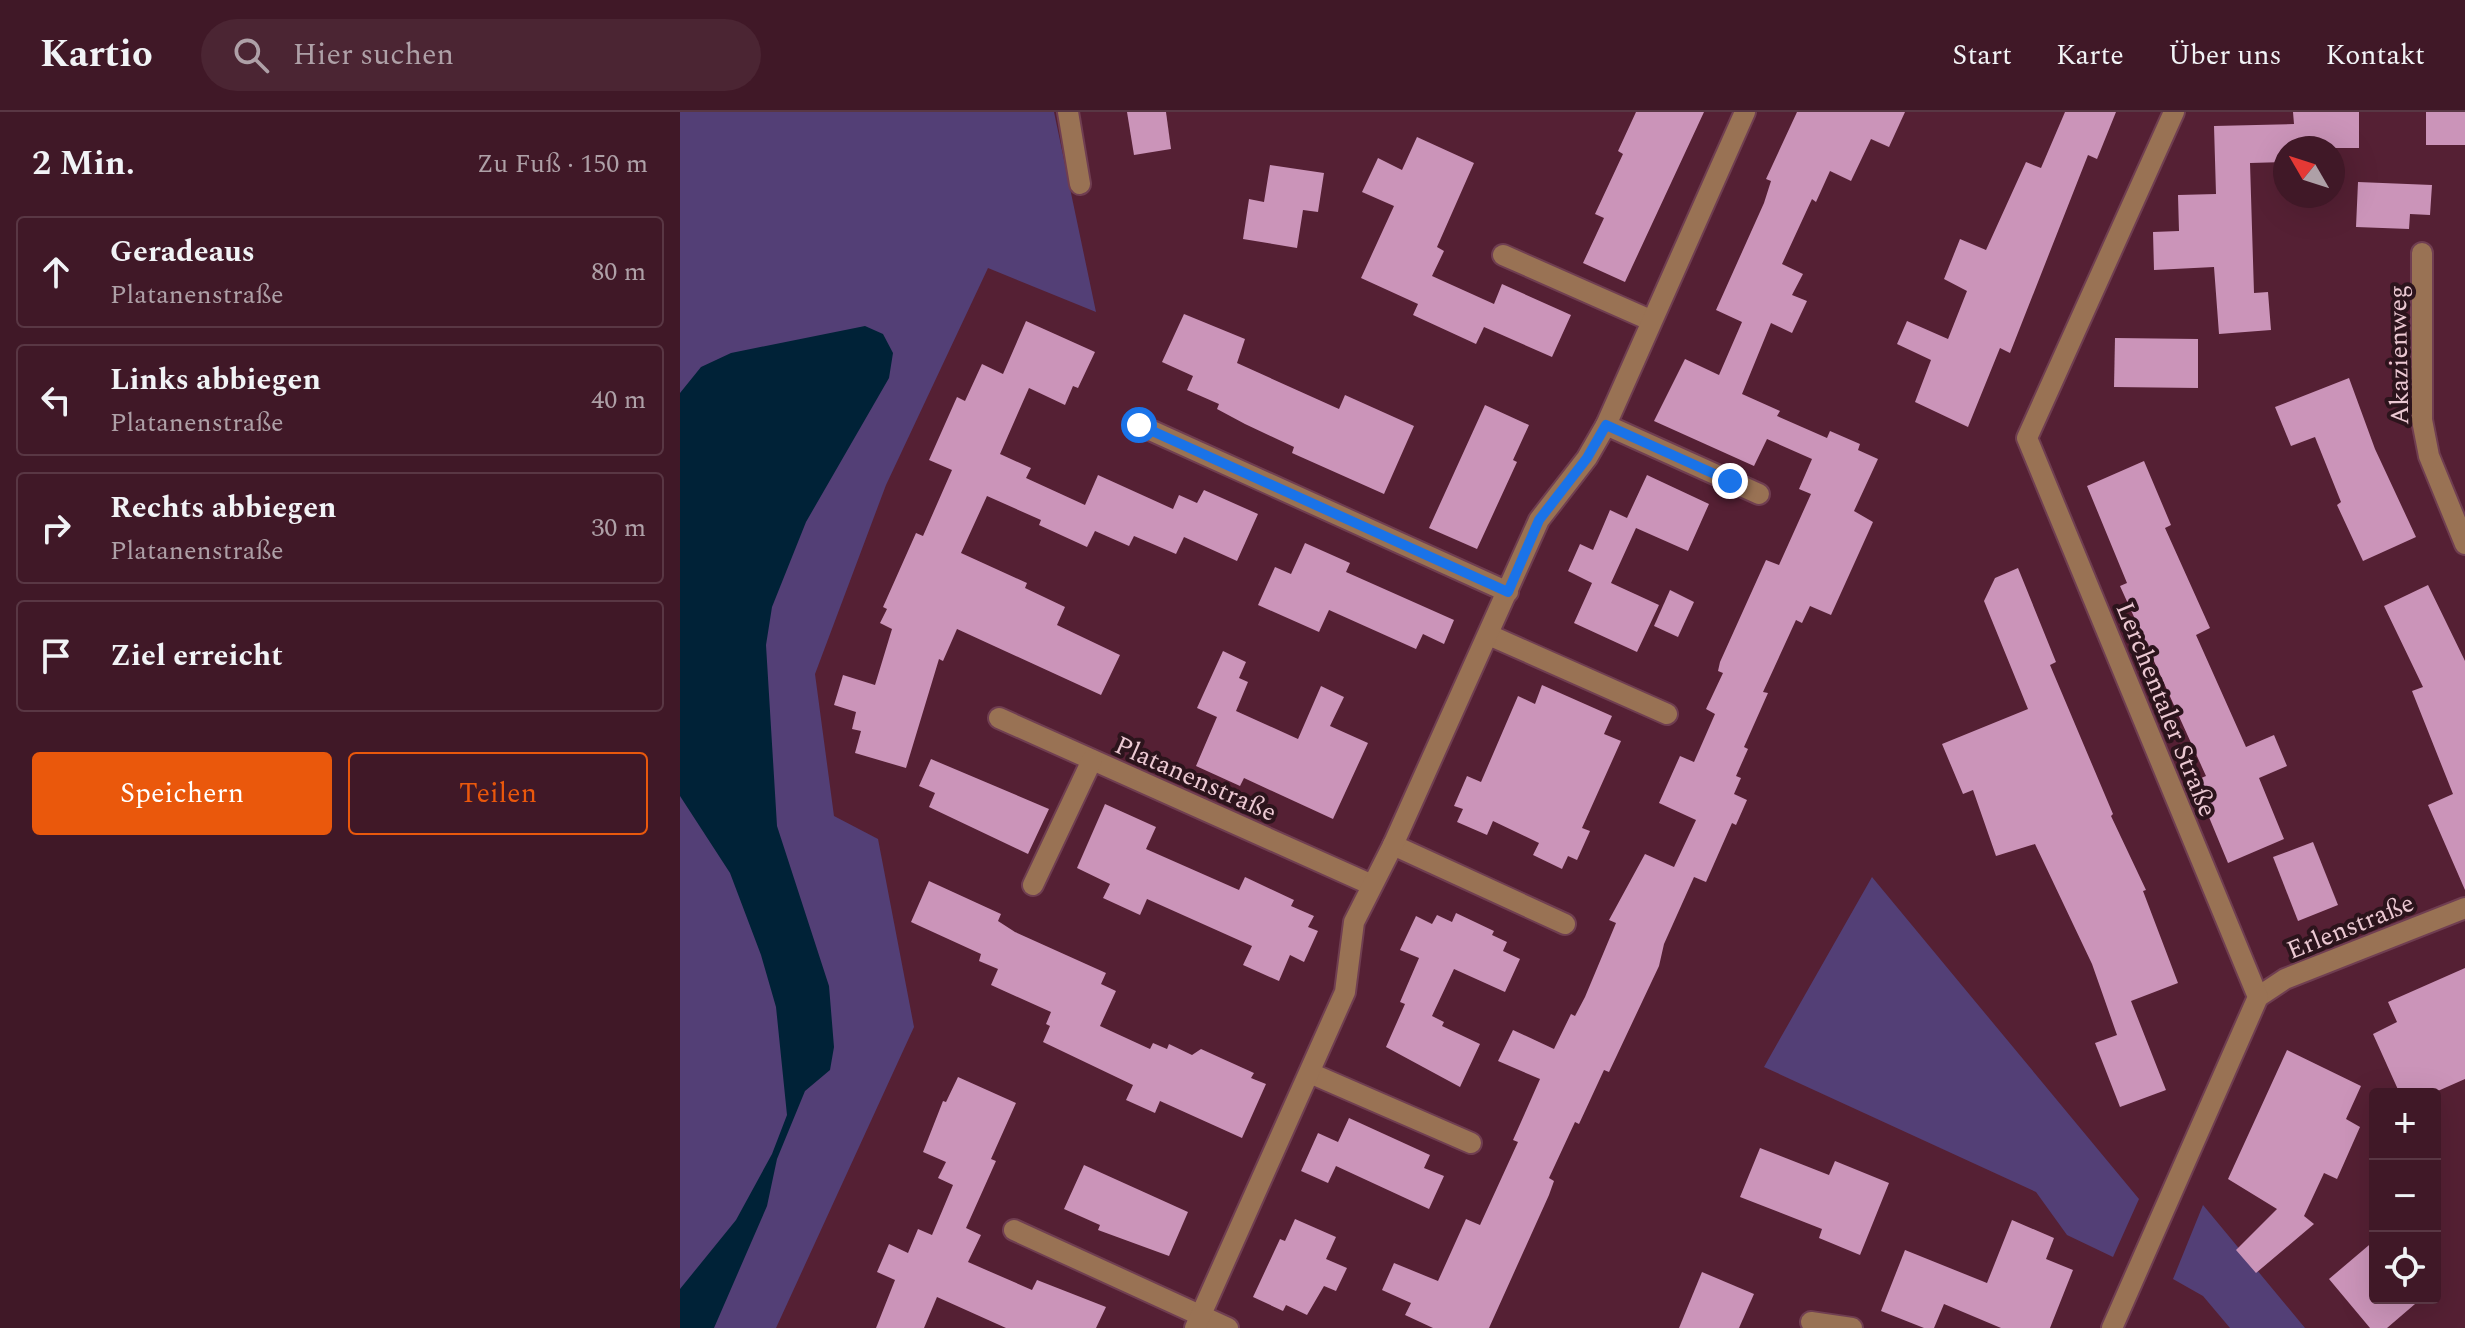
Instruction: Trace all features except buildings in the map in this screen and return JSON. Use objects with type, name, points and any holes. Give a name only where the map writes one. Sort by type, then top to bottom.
[{"type":"street","points":[[1068,112],[1080,184]]},
{"type":"street","points":[[1199,1321],[1345,992],[1354,922],[1393,845],[1539,520],[1587,458],[1606,425],[1650,320],[1745,112]]},
{"type":"street","name":"Lerchentaler Straße","points":[[2174,112],[2027,438],[2258,997]]},
{"type":"street","name":"Akazienweg","points":[[2422,253],[2422,420],[2429,456],[2465,544]]},
{"type":"street","points":[[1503,255],[1650,320]]},
{"type":"street","points":[[1139,425],[1508,592]]},
{"type":"street","points":[[1606,425],[1759,494]]},
{"type":"street","points":[[1489,635],[1667,714]]},
{"type":"street","name":"Platanenstraße","points":[[999,718],[1372,885]]},
{"type":"street","points":[[1033,885],[1092,760]]},
{"type":"street","points":[[1393,845],[1565,924]]},
{"type":"street","name":"Erlenstraße","points":[[2258,997],[2285,979],[2465,908]]},
{"type":"street","points":[[2112,1328],[2258,997]]},
{"type":"street","points":[[1310,1073],[1471,1143]]},
{"type":"street","points":[[1014,1230],[1199,1321],[1228,1328]]},
{"type":"street","points":[[1811,1322],[1852,1328]]},
{"type":"shaded area","points":[[680,112],[1054,112],[1096,312],[988,268],[886,485],[815,674],[834,816],[878,839],[914,1027],[776,1328],[680,1328]]},
{"type":"shaded area","points":[[1872,877],[2139,1199],[2113,1257],[2067,1235],[2036,1192],[1764,1067]]},
{"type":"shaded area","points":[[2203,1205],[2305,1328],[2230,1328],[2203,1296],[2173,1279]]},
{"type":"water","points":[[865,326],[883,334],[893,353],[889,378],[806,522],[772,607],[766,645],[777,826],[829,986],[834,1047],[830,1070],[805,1091],[777,1159],[767,1206],[714,1328],[680,1328],[680,1289],[736,1220],[772,1154],[787,1115],[776,1007],[761,955],[730,873],[680,796],[680,393],[701,367],[731,353]]},
{"type":"route","points":[[1139,425],[1508,592],[1539,520],[1587,458],[1606,425],[1730,481]]}]
